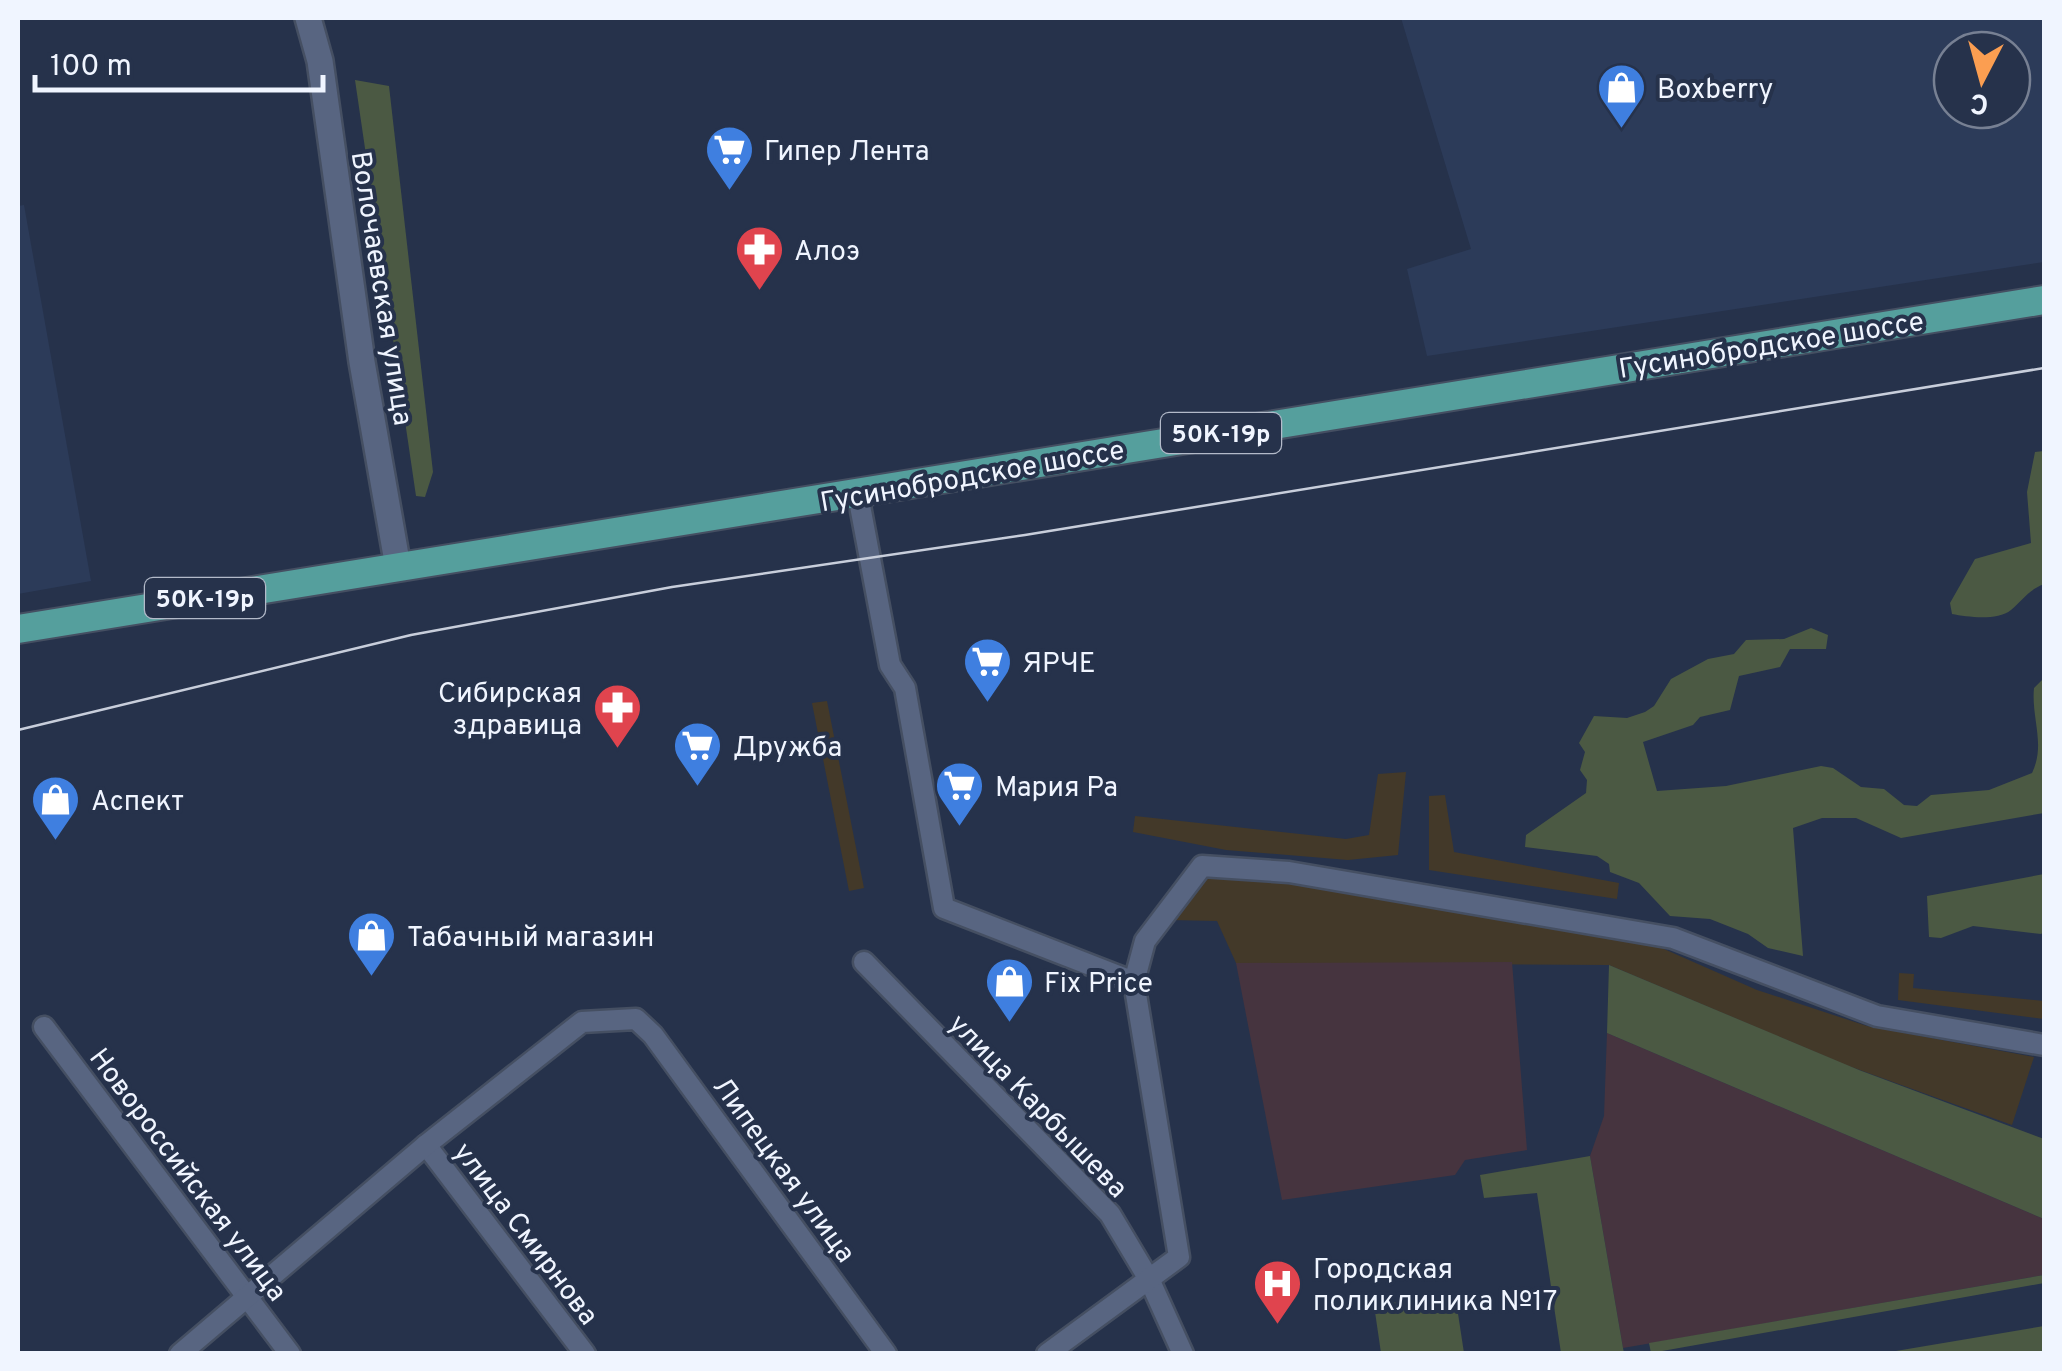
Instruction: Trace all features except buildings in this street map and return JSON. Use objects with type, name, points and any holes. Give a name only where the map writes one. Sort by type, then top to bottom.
[{"type":"main road","name":"Гусинобродское шоссе","points":[[18,629],[2044,300]]},
{"type":"street","name":"Волочаевская улица","points":[[308,18],[320,61],[362,362],[398,567]]},
{"type":"street","points":[[858,495],[890,665],[905,688],[944,908],[1134,982]]},
{"type":"street","points":[[1047,1354],[1178,1257],[1134,982],[1145,941],[1202,866],[1289,872],[1673,938],[1876,1016],[2044,1045]]},
{"type":"street","name":"улица Карбышева","points":[[864,962],[1110,1214],[1150,1281],[1183,1354]]},
{"type":"street","name":"Липецкая улица","points":[[426,1145],[582,1022],[636,1019],[665,1051],[886,1354]]},
{"type":"street","name":"Новороссийская улица","points":[[44,1027],[290,1354]]},
{"type":"street","points":[[180,1354],[426,1145]]},
{"type":"street","name":"улица Смирнова","points":[[426,1145],[586,1354]]},
{"type":"shaded area","points":[[1401,18],[2044,18],[2044,262],[1427,356],[1407,269],[1471,249]]},
{"type":"shaded area","points":[[24,205],[91,581],[18,594],[18,206]]},
{"type":"shaded area","points":[[827,701],[864,888],[849,891],[812,703]]},
{"type":"shaded area","points":[[1406,772],[1398,855],[1348,860],[1226,850],[1133,832],[1135,816],[1346,839],[1369,835],[1378,774]]},
{"type":"shaded area","points":[[1445,795],[1454,852],[1619,883],[1617,899],[1429,870],[1429,796]]},
{"type":"shaded area","points":[[1203,875],[1286,882],[1639,938],[1757,990],[1867,1026],[2034,1057],[2012,1125],[1846,1065],[1609,965],[1236,963],[1217,921],[1170,920]]},
{"type":"shaded area","points":[[1512,962],[1527,1150],[1465,1160],[1455,1175],[1282,1200],[1236,963]]},
{"type":"shaded area","points":[[1899,973],[1914,974],[1913,988],[2044,1001],[2044,1019],[1898,1000]]},
{"type":"shaded area","points":[[1607,1033],[2044,1219],[2044,1275],[1623,1348],[1590,1156],[1604,1116]]},
{"type":"green space","points":[[355,80],[389,86],[433,472],[425,497],[416,496]]},
{"type":"green space","points":[[2044,451],[2044,584],[1998,616],[1952,614],[1950,603],[1975,559],[2031,543],[2027,492],[2035,452]]},
{"type":"green space","points":[[1811,628],[1828,635],[1826,649],[1790,649],[1780,667],[1739,676],[1730,710],[1700,717],[1693,725],[1643,742],[1657,791],[1726,786],[1821,766],[1833,768],[1861,787],[1884,789],[1904,805],[1917,806],[1931,795],[1989,790],[2032,773],[2038,752],[2034,688],[2044,678],[2044,813],[1901,838],[1856,818],[1822,818],[1793,828],[1803,956],[1768,948],[1748,934],[1710,919],[1670,916],[1639,883],[1610,872],[1609,864],[1597,856],[1525,847],[1526,835],[1586,793],[1587,780],[1580,770],[1585,752],[1579,743],[1594,716],[1627,718],[1645,712],[1654,706],[1671,679],[1708,659],[1734,654],[1746,640],[1784,639]]},
{"type":"green space","points":[[2044,874],[2041,934],[1973,926],[1941,938],[1929,937],[1927,896]]},
{"type":"green space","points":[[1609,965],[1859,1070],[2044,1139],[2044,1219],[1607,1033]]},
{"type":"green space","points":[[1590,1156],[1624,1353],[1561,1353],[1537,1193],[1484,1198],[1480,1175]]},
{"type":"green space","points":[[2044,1275],[2044,1283],[1651,1353],[1649,1343]]},
{"type":"green space","points":[[1455,1294],[1464,1353],[1381,1353],[1374,1305]]},
{"type":"green space","points":[[2044,1326],[2044,1353],[1884,1353]]},
{"type":"tram line","points":[[18,730],[411,635],[672,587],[1025,535],[2044,368]]},
{"type":"place","name":"Boxberry","points":[[1622,130]]},
{"type":"place","name":"Гипер Лента","points":[[729,192]]},
{"type":"place","name":"Алоэ","points":[[759,292]]},
{"type":"place","name":"ЯРЧЕ","points":[[987,704]]},
{"type":"place","name":"Сибирская здравица","points":[[617,750]]},
{"type":"place","name":"Дружба","points":[[698,788]]},
{"type":"place","name":"Мария Ра","points":[[960,828]]},
{"type":"place","name":"Аспект","points":[[56,842]]},
{"type":"place","name":"Табачный магазин","points":[[372,978]]},
{"type":"place","name":"Fix Price","points":[[1009,1024]]},
{"type":"place","name":"Городская поликлиника №17","points":[[1278,1326]]}]
